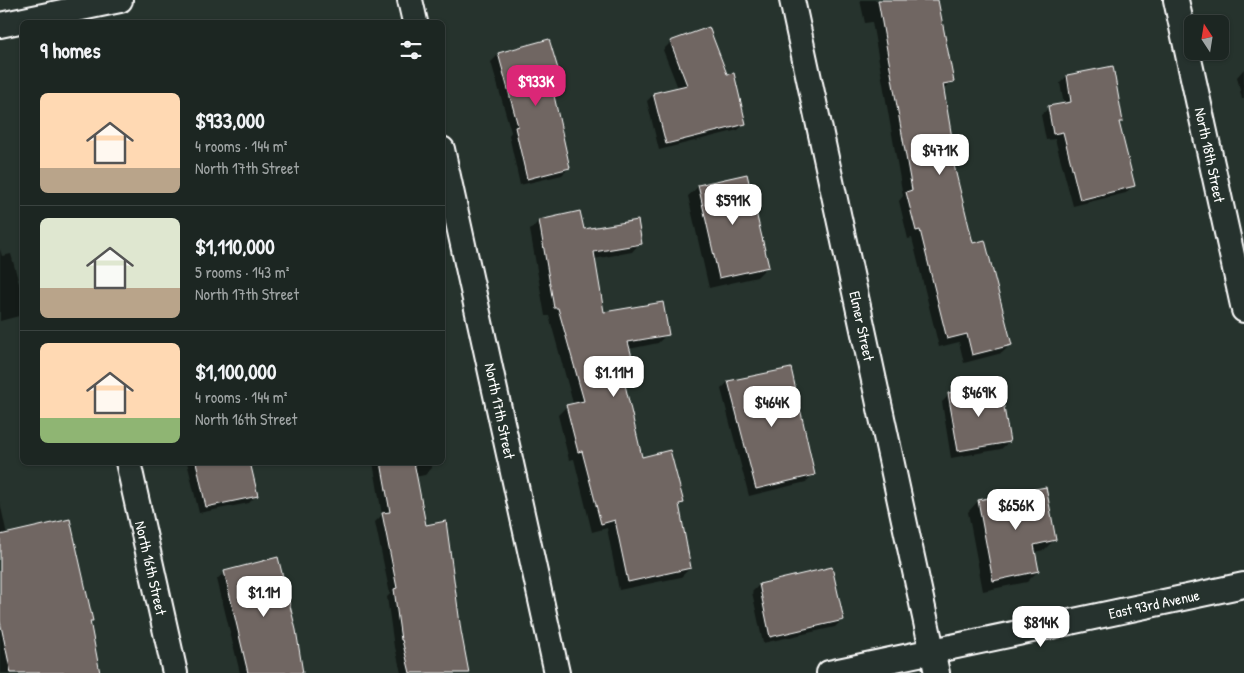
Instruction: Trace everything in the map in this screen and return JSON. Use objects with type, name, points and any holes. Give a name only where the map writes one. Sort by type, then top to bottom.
[{"type":"street","points":[[0,25],[28,14],[120,0]]},
{"type":"street","points":[[410,0],[415,20]]},
{"type":"street","name":"Elmer Street","points":[[792,0],[935,662]]},
{"type":"street","name":"North 18th Street","points":[[1176,0],[1244,310]]},
{"type":"street","name":"North 17th Street","points":[[445,163],[557,673]]},
{"type":"street","name":"North 16th Street","points":[[129,465],[175,673]]},
{"type":"street","name":"East 93rd Avenue","points":[[829,673],[935,662],[1244,585]]},
{"type":"building","points":[[878,0],[938,0],[954,82],[943,84],[955,156],[952,157],[973,243],[985,240],[1012,345],[972,355],[967,334],[947,339],[920,230],[916,231],[906,192],[912,190]]},
{"type":"building","points":[[709,27],[727,74],[734,73],[746,124],[666,144],[653,93],[687,85],[670,41]]},
{"type":"building","points":[[549,39],[561,79],[551,82],[570,168],[527,179],[515,127],[518,126],[498,53]]},
{"type":"building","points":[[1113,66],[1123,122],[1119,122],[1135,186],[1080,200],[1063,132],[1053,134],[1048,106],[1071,102],[1067,75]]},
{"type":"building","points":[[747,174],[769,267],[719,278],[698,185]]},
{"type":"building","points":[[580,211],[584,229],[638,220],[642,244],[594,252],[604,312],[663,302],[669,335],[628,342],[635,368],[622,372],[642,457],[670,450],[684,503],[679,504],[691,568],[628,582],[615,520],[601,524],[582,451],[578,452],[566,405],[584,401],[558,308],[554,308],[539,220]]},
{"type":"building","points":[[791,368],[815,475],[756,489],[728,381]]},
{"type":"building","points":[[1000,384],[1010,442],[958,451],[948,393]]},
{"type":"building","points":[[197,465],[251,465],[258,496],[206,507]]},
{"type":"building","points":[[382,465],[415,465],[426,525],[446,521],[461,631],[469,673],[410,673],[401,640],[394,589],[397,588],[382,513],[390,512]]},
{"type":"building","points":[[1046,487],[1056,540],[1034,545],[1039,571],[993,581],[978,500]]},
{"type":"building","points":[[70,519],[93,621],[90,621],[100,673],[11,673],[0,621],[0,535]]},
{"type":"building","points":[[278,557],[296,630],[303,673],[248,673],[224,571]]},
{"type":"building","points":[[832,567],[844,620],[770,637],[759,584]]}]
